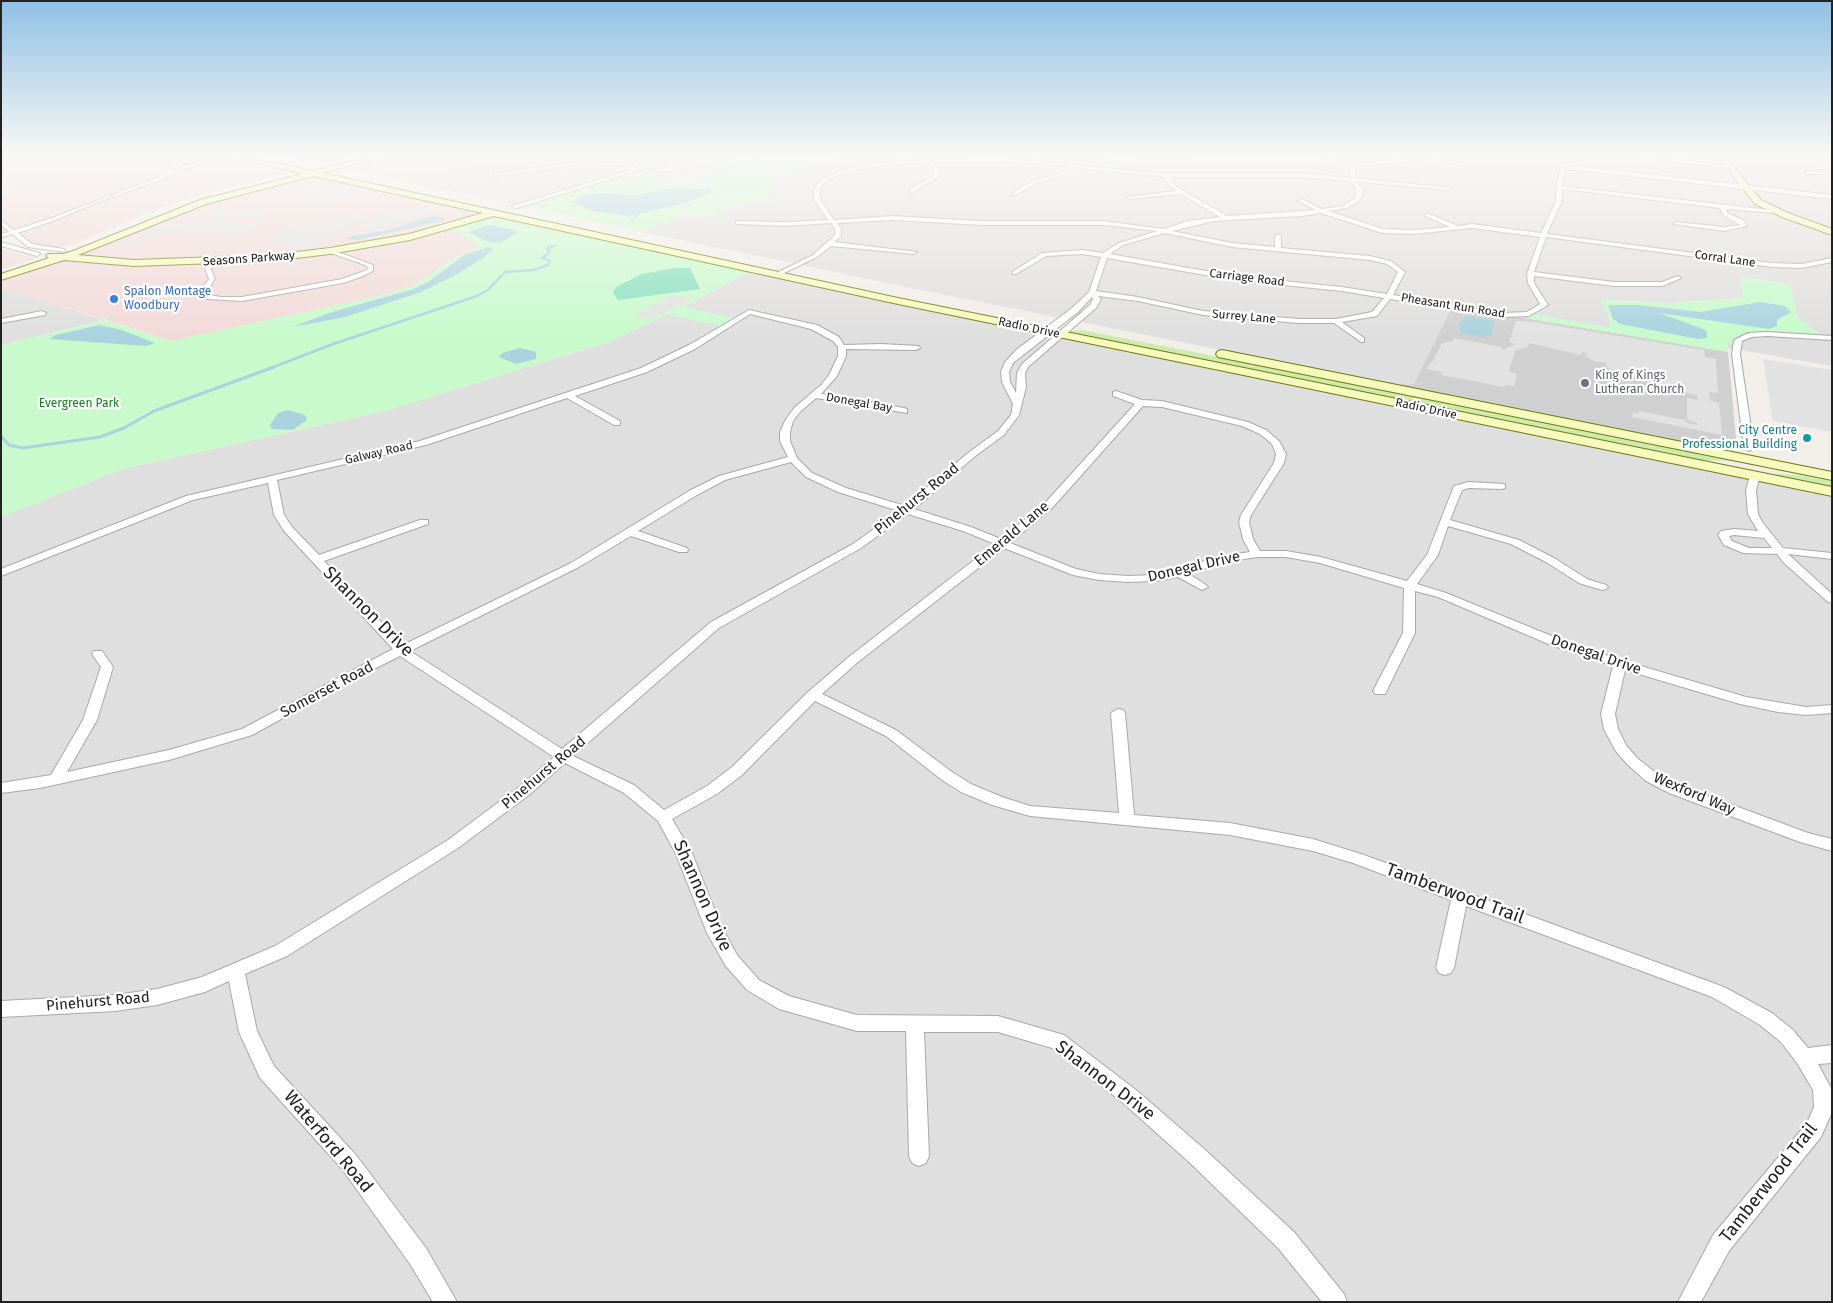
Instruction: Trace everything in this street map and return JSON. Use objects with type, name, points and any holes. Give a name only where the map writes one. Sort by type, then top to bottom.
[{"type":"main road","points":[[1,277],[63,254],[152,216]]},
{"type":"main road","points":[[63,254],[76,253],[169,216]]},
{"type":"main road","name":"Seasons Parkway","points":[[51,256],[63,254],[134,263],[160,263],[212,262],[330,252],[426,234],[480,216]]},
{"type":"main road","name":"Radio Drive","points":[[511,216],[778,268],[852,280]]},
{"type":"main road","points":[[556,216],[588,223]]},
{"type":"main road","points":[[1788,216],[1832,232]]},
{"type":"main road","points":[[607,227],[747,257]]},
{"type":"main road","name":"Seasons Parkway","points":[[76,253],[160,263]]},
{"type":"main road","points":[[1,272],[51,256]]},
{"type":"main road","name":"Radio Drive","points":[[778,268],[1045,331],[1072,324],[1090,328]]},
{"type":"main road","name":"Radio Drive","points":[[1045,319],[1060,328],[1648,455],[1832,492]]},
{"type":"main road","name":"Radio Drive","points":[[1174,344],[1721,454],[1749,454],[1832,477]]},
{"type":"main road","points":[[1648,455],[1724,465],[1741,464],[1749,454]]},
{"type":"main road","points":[[1755,476],[1761,472],[1777,470],[1832,477]]},
{"type":"street","points":[[1,236],[58,216]]},
{"type":"street","points":[[778,268],[812,257],[831,244],[838,234],[830,216]]},
{"type":"street","points":[[1221,216],[1225,218]]},
{"type":"street","points":[[1072,324],[1096,302],[1097,299],[1092,293],[1105,255],[1113,250],[1195,222],[1225,218],[1279,216]]},
{"type":"street","name":"Corral Lane","points":[[1334,216],[1372,228],[1398,232],[1478,227],[1772,265],[1802,266],[1832,260]]},
{"type":"street","points":[[1429,216],[1456,227]]},
{"type":"street","points":[[1552,216],[1530,274],[1614,284],[1663,284],[1678,278]]},
{"type":"street","points":[[1676,224],[1711,229],[1744,226],[1741,221],[1729,216]]},
{"type":"street","points":[[737,222],[786,224],[893,218],[981,223],[1093,223],[1145,227],[1216,243],[1278,250],[1278,236]]},
{"type":"street","points":[[1,222],[30,246],[63,254]]},
{"type":"street","points":[[1,244],[24,252],[51,256]]},
{"type":"street","points":[[831,244],[914,252]]},
{"type":"street","name":"Surrey Lane","points":[[1092,293],[1138,298],[1217,314],[1336,322],[1374,314],[1388,296],[1402,272],[1389,262],[1362,256],[1278,250]]},
{"type":"street","points":[[212,262],[208,269],[212,279],[202,293],[207,297],[221,300],[247,298],[343,281],[370,270],[371,266],[367,264],[330,252]]},
{"type":"street","name":"Carriage Road","points":[[1014,273],[1039,256],[1052,252],[1105,255],[1216,276],[1323,286],[1388,296]]},
{"type":"street","name":"Pheasant Run Road","points":[[1388,296],[1498,314],[1529,314],[1544,306],[1531,283],[1530,274]]},
{"type":"street","name":"Pinehurst Road","points":[[1,1009],[115,1003],[157,997],[205,984],[281,951],[453,844],[506,806],[716,625],[857,546],[908,510],[971,455],[1001,433],[1016,415],[1022,386],[1022,373],[1025,366],[1092,293]]},
{"type":"street","name":"Galway Road","points":[[1,573],[190,498],[423,443],[644,370],[674,356],[749,312],[814,327],[836,338],[842,347]]},
{"type":"street","points":[[1,321],[42,313]]},
{"type":"street","points":[[1336,322],[1361,340]]},
{"type":"street","points":[[1017,403],[1007,387],[1006,369],[1014,356],[1045,331]]},
{"type":"street","points":[[1749,454],[1736,354],[1738,340],[1767,334],[1832,338]]},
{"type":"street","points":[[792,459],[786,441],[789,421],[797,410],[824,386],[835,371],[842,356],[842,347],[881,346],[916,348]]},
{"type":"street","points":[[1116,394],[1141,403],[1162,404],[1234,421],[1254,428],[1271,438],[1279,448],[1279,463],[1244,522],[1248,539],[1256,554]]},
{"type":"street","points":[[568,395],[617,423]]},
{"type":"street","name":"Donegal Bay","points":[[814,395],[904,411]]},
{"type":"street","name":"Emerald Lane","points":[[663,817],[712,790],[737,771],[813,695],[854,659],[1049,505],[1141,403]]},
{"type":"street","points":[[1271,438],[1285,435]]},
{"type":"street","name":"Donegal Drive","points":[[792,459],[809,476],[819,481],[862,497],[908,510],[1004,542],[1073,572],[1098,577],[1137,579],[1180,573],[1216,560],[1256,554],[1305,556],[1410,584],[1442,595],[1555,642],[1745,702],[1806,711],[1831,710]]},
{"type":"street","name":"Somerset Road","points":[[1,788],[56,779],[169,755],[247,732],[353,674],[575,564],[693,493],[722,478],[792,459]]},
{"type":"street","points":[[1755,476],[1751,490],[1753,514],[1765,535],[1778,550],[1832,600]]},
{"type":"street","name":"Shannon Drive","points":[[272,478],[279,515],[316,560],[402,651],[564,757],[630,789],[663,817],[684,853],[713,928],[731,960],[753,985],[785,1003],[857,1023],[998,1024],[1057,1041],[1129,1096],[1196,1154],[1286,1240],[1336,1302]]},
{"type":"street","points":[[1380,691],[1409,633],[1408,601],[1410,584],[1432,555],[1458,488],[1468,485],[1501,486]]},
{"type":"street","points":[[316,560],[424,522]]},
{"type":"street","points":[[1446,522],[1515,542],[1550,560],[1582,581],[1602,587]]},
{"type":"street","points":[[631,532],[683,550]]},
{"type":"street","points":[[1765,535],[1734,532],[1725,532],[1723,535],[1728,543],[1740,549],[1766,552],[1778,550],[1832,556]]},
{"type":"street","points":[[1180,573],[1202,587]]},
{"type":"street","points":[[56,779],[90,720],[107,667],[98,654]]},
{"type":"street","name":"Wexford Way","points":[[1620,664],[1608,714],[1611,729],[1620,746],[1632,761],[1651,777],[1674,789],[1805,838],[1832,845]]},
{"type":"street","name":"Tamberwood Trail","points":[[813,695],[891,733],[947,776],[997,801],[1030,811],[1230,829],[1313,844],[1460,896],[1718,992],[1766,1019],[1787,1036],[1804,1057],[1822,1088],[1824,1107],[1814,1130],[1721,1243],[1688,1302]]},
{"type":"street","points":[[1118,713],[1127,821]]},
{"type":"street","points":[[1445,968],[1460,896]]},
{"type":"street","name":"Waterford Road","points":[[236,971],[248,1032],[267,1072],[349,1162],[418,1256],[446,1302]]},
{"type":"street","points":[[915,1024],[919,1156]]},
{"type":"street","points":[[1804,1057],[1832,1054]]},
{"type":"shaded area","points":[[1,216],[56,216],[41,222],[1,234]]},
{"type":"shaded area","points":[[66,216],[141,216],[72,245],[53,248],[33,244],[21,234]]},
{"type":"shaded area","points":[[175,216],[495,216],[509,219],[448,229],[464,235],[480,246],[455,257],[416,284],[387,294],[172,341],[1,286],[1,280],[62,261]]},
{"type":"shaded area","points":[[203,216],[260,216],[255,218]]},
{"type":"shaded area","points":[[349,216],[367,216],[313,247],[305,249],[267,238]]},
{"type":"shaded area","points":[[383,216],[423,216],[377,230],[359,229],[376,219],[373,218]]},
{"type":"shaded area","points":[[682,216],[708,216],[728,219],[718,216],[1832,216],[1832,366],[1728,348],[1727,343],[1798,317],[1790,284],[1741,277],[1743,298],[1672,303],[1602,300],[1609,317],[1610,328],[1537,315],[1504,317],[1452,309],[1414,384],[1401,386],[642,232]]},
{"type":"shaded area","points":[[199,219],[263,222],[247,235],[165,231],[130,246],[118,245],[168,224],[190,223]]},
{"type":"shaded area","points":[[1,248],[11,252],[37,258],[1,270]]},
{"type":"shaded area","points":[[749,272],[1832,497],[1832,1302],[1,1302],[1,517],[122,469],[385,411],[609,342],[667,314],[722,326],[732,318],[683,307]]},
{"type":"shaded area","points":[[1,286],[104,320],[1,345]]},
{"type":"shaded area","points":[[673,295],[692,299],[652,319],[633,315]]},
{"type":"shaded area","points":[[1451,309],[1519,317],[1728,352],[1737,449],[1723,450],[1395,385],[1414,384]]},
{"type":"shaded area","points":[[1516,321],[1534,322],[1704,350],[1705,357],[1716,359],[1718,393],[1709,392],[1710,400],[1719,403],[1722,435],[1632,417],[1633,413],[1638,414],[1639,411],[1685,420],[1687,423],[1698,425],[1687,420],[1687,398],[1697,400],[1698,396],[1616,372],[1607,367],[1605,362],[1596,362],[1583,355],[1589,354],[1582,352],[1581,355],[1529,343],[1527,347],[1515,351],[1509,371],[1517,374],[1514,386],[1505,385],[1504,387],[1441,375],[1442,372],[1426,369],[1434,359],[1442,343],[1453,341],[1454,338],[1502,347],[1502,350],[1516,344],[1509,342]]},
{"type":"shaded area","points":[[1763,359],[1832,370],[1832,432],[1773,421]]},
{"type":"green space","points":[[568,216],[721,216],[729,218],[726,220],[708,216],[682,216],[642,232]]},
{"type":"green space","name":"Evergreen Park","points":[[490,217],[509,219],[749,272],[683,307],[732,318],[721,326],[667,315],[609,342],[385,411],[122,469],[1,517],[1,345],[104,320],[172,341],[387,294],[416,284],[455,257],[479,247],[464,235],[447,230]]},
{"type":"green space","points":[[674,268],[690,268],[700,289],[618,300],[613,293],[616,287],[642,274]]},
{"type":"green space","points":[[1741,277],[1790,284],[1798,317],[1824,338],[1751,335],[1736,344],[1728,343],[1728,352],[1519,317],[1537,315],[1609,327],[1609,317],[1601,300],[1672,303],[1743,298]]},
{"type":"green space","points":[[1081,330],[1734,461],[1699,460],[1085,337],[1071,331]]},
{"type":"green space","points":[[1767,475],[1797,475],[1832,481],[1832,489]]},
{"type":"water","points":[[432,216],[443,217],[445,220],[358,240],[347,239],[353,236],[385,231]]},
{"type":"water","points":[[489,225],[517,232],[502,242],[494,243],[469,232]]},
{"type":"water","points":[[490,247],[493,249],[483,258],[457,274],[421,292],[345,317],[292,327],[332,312],[414,289],[428,282],[466,254]]},
{"type":"water","points":[[1760,302],[1785,306],[1791,312],[1777,320],[1777,326],[1769,329],[1659,313],[1706,330],[1707,338],[1698,339],[1620,324],[1613,319],[1608,305],[1638,305],[1701,312]]},
{"type":"water","points":[[1466,316],[1493,320],[1492,334],[1483,337],[1461,333],[1459,325]]},
{"type":"water","points":[[99,325],[122,330],[155,343],[146,346],[49,339],[56,335]]},
{"type":"water","points":[[520,348],[536,352],[536,359],[516,364],[499,357],[502,353]]},
{"type":"water","points":[[288,410],[305,415],[307,420],[293,430],[272,429],[270,425],[278,413]]},
{"type":"waterway","points":[[632,221],[636,216]]},
{"type":"waterway","points":[[548,248],[555,245]]},
{"type":"waterway","points":[[271,368],[333,344],[477,296],[488,290],[505,272],[533,270],[548,265],[550,261],[542,258],[549,253],[548,248]]},
{"type":"waterway","points":[[1,436],[9,445],[23,448],[100,437],[124,428],[154,411],[274,367]]},
{"type":"place","name":"Spalon Montage Woodbury","points":[[114,299]]},
{"type":"place","name":"King of Kings Lutheran Church","points":[[1585,383]]},
{"type":"place","name":"City Centre Professional Building","points":[[1807,438]]}]
